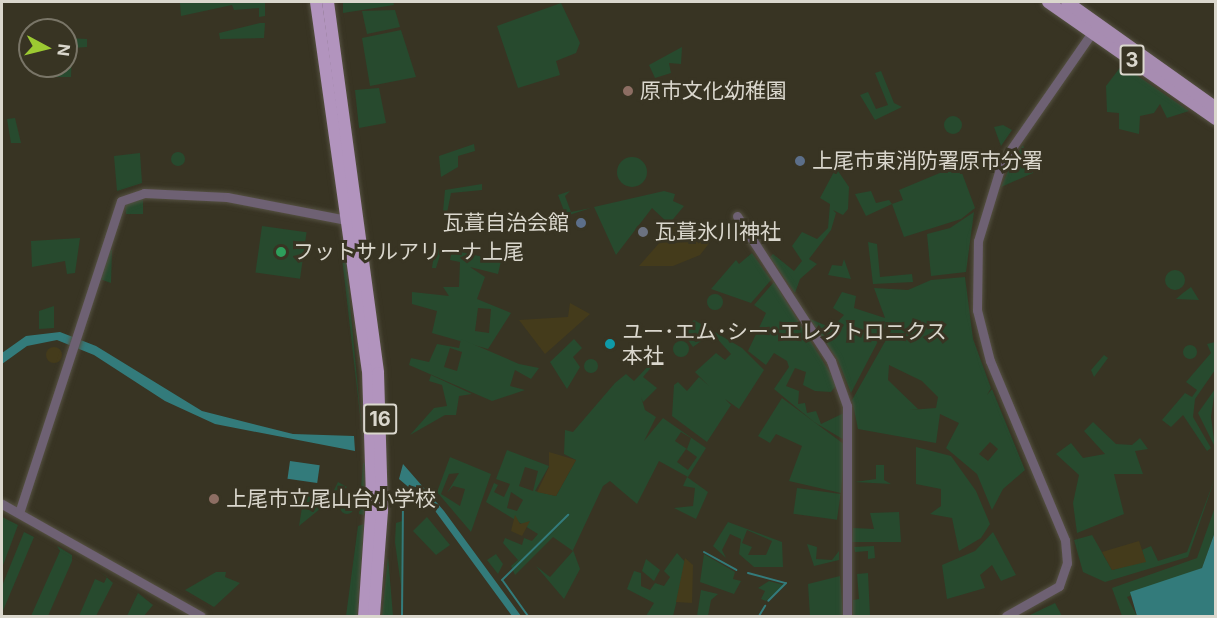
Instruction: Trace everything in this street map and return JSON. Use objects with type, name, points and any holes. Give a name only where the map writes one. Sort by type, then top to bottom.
[{"type":"highway","name":"16","points":[[316,2],[354,221],[371,420],[371,530],[364,616]]},
{"type":"highway","name":"16","points":[[328,2],[381,436],[374,616]]},
{"type":"main road","name":"3","points":[[1048,2],[1094,28],[1215,108]]},
{"type":"main road","name":"3","points":[[1067,2],[1094,28],[1215,119]]},
{"type":"street","points":[[1006,616],[1059,586],[1067,563],[1065,540],[985,344],[975,278],[978,240],[1002,162],[1094,28]]},
{"type":"street","points":[[19,513],[112,217],[126,196],[227,197],[354,221]]},
{"type":"street","points":[[736,216],[831,361],[846,400],[851,430],[848,616]]},
{"type":"street","points":[[2,504],[201,616]]},
{"type":"green space","points":[[265,2],[265,16],[259,17],[259,8],[234,10],[232,5],[181,16],[180,3]]},
{"type":"green space","points":[[343,2],[393,2],[394,5],[343,13]]},
{"type":"green space","points":[[561,3],[580,43],[576,53],[556,61],[560,75],[518,88],[497,26]]},
{"type":"green space","points":[[395,10],[400,27],[367,34],[362,11]]},
{"type":"green space","points":[[265,23],[264,38],[220,39],[219,33]]},
{"type":"green space","points":[[401,30],[416,77],[370,86],[362,38]]},
{"type":"green space","points":[[78,39],[87,39],[87,47],[78,48]]},
{"type":"green space","points":[[682,47],[681,64],[669,63],[671,73],[655,78],[649,65]]},
{"type":"green space","points":[[1122,65],[1189,111],[1167,118],[1160,104],[1154,113],[1140,116],[1139,134],[1119,129],[1119,113],[1107,112],[1106,86]]},
{"type":"green space","points":[[881,71],[894,103],[902,107],[875,120],[860,95],[868,92],[876,109],[888,105],[875,73]]},
{"type":"green space","points":[[379,88],[386,123],[359,128],[355,90]]},
{"type":"green space","points":[[949,116],[957,116],[962,121],[960,132],[949,134],[944,129],[944,121]]},
{"type":"green space","points":[[15,118],[21,143],[11,143],[7,119]]},
{"type":"green space","points":[[1003,125],[1012,130],[1001,146],[994,127]]},
{"type":"green space","points":[[474,144],[475,151],[458,156],[458,167],[441,177],[439,156]]},
{"type":"green space","points":[[1023,145],[1033,173],[1001,187],[1012,162]]},
{"type":"green space","points":[[178,152],[183,154],[185,159],[183,164],[178,166],[173,164],[171,159],[173,154]]},
{"type":"green space","points":[[140,153],[142,183],[117,191],[114,156]]},
{"type":"green space","points":[[632,157],[643,161],[647,172],[643,183],[632,187],[621,183],[617,172],[621,161]]},
{"type":"green space","points":[[959,165],[975,208],[961,219],[904,237],[892,204],[903,200],[899,190]]},
{"type":"green space","points":[[836,168],[849,187],[848,209],[843,215],[833,210],[836,213],[831,230],[809,259],[817,264],[800,279],[795,293],[770,257],[773,254],[794,271],[802,261],[792,246],[802,232],[817,239],[828,228],[830,204],[820,198]]},
{"type":"green space","points":[[482,184],[482,190],[451,193],[447,213],[443,212],[445,190]]},
{"type":"green space","points":[[570,191],[565,196],[571,212],[591,208],[566,216],[558,195]]},
{"type":"green space","points":[[664,191],[675,194],[673,201],[684,206],[669,224],[652,208],[616,255],[594,207]]},
{"type":"green space","points":[[871,191],[876,203],[889,200],[892,204],[866,216],[855,194]]},
{"type":"green space","points":[[143,198],[143,214],[126,214],[125,205]]},
{"type":"green space","points":[[974,212],[966,272],[931,276],[927,234],[950,228]]},
{"type":"green space","name":"フットサルアリーナ上尾","points":[[262,226],[307,232],[300,279],[255,273]]},
{"type":"green space","points":[[80,238],[75,273],[67,274],[65,261],[32,267],[31,241]]},
{"type":"green space","points":[[868,242],[877,244],[880,277],[912,274],[913,282],[873,284]]},
{"type":"green space","points":[[435,248],[442,249],[436,268],[432,268]]},
{"type":"green space","points":[[341,249],[345,249],[362,432]]},
{"type":"green space","points":[[105,250],[112,250],[111,283],[97,278]]},
{"type":"green space","points":[[452,250],[501,261],[498,274],[470,267],[485,277],[477,299],[511,313],[488,349],[432,333],[437,311],[412,304],[412,292],[449,296],[443,287],[459,287],[460,262],[450,260]],"holes":[[[478,308],[491,309],[489,333],[475,331]]]},
{"type":"green space","points":[[752,253],[771,280],[751,303],[711,289],[736,260],[739,264]]},
{"type":"green space","points":[[844,259],[851,279],[828,275],[832,265],[842,266]]},
{"type":"green space","points":[[1175,270],[1182,273],[1185,280],[1182,287],[1175,290],[1168,287],[1165,280],[1168,273]]},
{"type":"green space","points":[[965,277],[973,339],[991,388],[987,395],[992,389],[1025,470],[1003,489],[992,510],[977,474],[946,448],[959,423],[940,414],[936,443],[858,429],[852,400],[891,331],[887,324],[851,393],[838,360],[810,319],[832,328],[844,315],[833,308],[842,292],[856,296],[854,308],[885,318],[874,288],[908,290],[931,280]],"holes":[[[889,365],[922,381],[938,397],[936,408],[909,410],[918,409],[888,380]],[[990,442],[998,449],[988,461],[979,454]]]},
{"type":"green space","points":[[774,282],[837,384],[831,392],[815,391],[803,385],[806,372],[795,368],[786,386],[799,391],[798,404],[805,403],[807,413],[816,411],[821,424],[844,413],[846,441],[814,422],[774,389],[789,367],[787,361],[774,353],[766,365],[748,351],[766,313],[754,305]]},
{"type":"green space","points":[[1191,287],[1199,300],[1176,299],[1183,293]]},
{"type":"green space","points":[[715,294],[721,296],[723,302],[721,308],[715,310],[709,308],[707,302],[709,296]]},
{"type":"green space","points":[[54,306],[54,328],[39,329],[39,311]]},
{"type":"green space","points":[[694,320],[742,348],[764,370],[739,409],[725,399],[731,405],[707,442],[672,416],[674,385],[678,382],[687,391],[699,377],[709,386],[695,372],[716,353],[725,360],[731,354],[712,333],[693,347],[683,333]]},
{"type":"green space","points":[[461,339],[519,364],[539,368],[531,379],[515,370],[510,386],[525,390],[492,401],[409,365],[411,358],[429,362],[437,344],[459,348]],"holes":[[[450,348],[462,352],[457,371],[444,367]]]},
{"type":"green space","points":[[574,339],[582,348],[573,357],[580,367],[567,389],[550,362]]},
{"type":"green space","points":[[681,341],[689,349],[681,357],[673,349]]},
{"type":"green space","points":[[1215,342],[1215,370],[1195,399],[1193,417],[1211,448],[1207,451],[1183,415],[1171,427],[1162,420],[1185,393],[1192,397],[1197,390],[1186,382],[1211,353],[1207,344]]},
{"type":"green space","points":[[1187,345],[1193,345],[1197,352],[1193,359],[1187,359],[1183,355],[1183,349]]},
{"type":"green space","points":[[1104,355],[1108,358],[1094,377],[1091,370]]},
{"type":"green space","points":[[591,359],[596,361],[598,366],[596,371],[591,373],[586,371],[584,366],[586,361]]},
{"type":"green space","points":[[655,359],[662,370],[654,364],[643,377],[657,388],[643,402],[641,397],[645,410],[656,417],[644,441],[663,418],[706,448],[688,477],[659,461],[637,504],[610,481],[603,486],[573,550],[580,569],[564,599],[536,566],[550,577],[573,551],[553,537],[515,575],[511,566],[518,560],[503,543],[505,538],[522,545],[524,538],[532,541],[538,534],[486,502],[494,483],[498,485],[494,492],[504,497],[510,484],[496,479],[507,450],[549,466],[535,491],[556,496],[576,460],[564,454],[565,430],[573,432],[615,383],[626,374],[634,381]],"holes":[[[681,432],[691,438],[687,449],[675,441]],[[686,449],[697,457],[688,470],[677,462]],[[525,467],[538,471],[533,491],[519,486]],[[511,492],[523,500],[517,511],[507,508]]]},
{"type":"green space","points":[[431,375],[472,394],[459,396],[456,415],[445,415],[410,435],[434,408],[447,406],[442,385],[429,381]]},
{"type":"green space","points":[[1215,389],[1211,417],[1215,447],[1198,413]]},
{"type":"green space","points":[[782,398],[845,445],[841,493],[789,481],[802,446],[776,434],[770,443],[758,436]]},
{"type":"green space","points":[[1093,422],[1116,444],[1132,445],[1140,438],[1148,449],[1135,451],[1143,474],[1114,474],[1124,514],[1077,533],[1073,503],[1079,475],[1056,454],[1071,443],[1083,458],[1105,454],[1084,431]]},
{"type":"green space","points":[[916,447],[951,456],[976,491],[990,524],[981,538],[959,551],[952,518],[930,514],[941,506],[941,489],[916,484]]},
{"type":"green space","points":[[450,457],[491,474],[471,532],[437,492]],"holes":[[[459,473],[447,493],[453,486],[465,489],[460,506],[441,494],[449,474]]]},
{"type":"green space","points":[[363,463],[365,463],[364,515],[359,514]]},
{"type":"green space","points":[[876,465],[884,465],[884,480],[891,484],[855,482],[876,479]]},
{"type":"green space","points":[[687,477],[708,492],[696,519],[674,508],[693,506],[695,488],[683,486]]},
{"type":"green space","points":[[1215,478],[1188,557],[1105,582],[1083,572],[1074,540],[1092,535],[1112,570],[1145,561],[1142,550],[1151,546],[1158,561],[1187,552]]},
{"type":"green space","points":[[338,482],[347,487],[299,526],[304,495],[329,500]]},
{"type":"green space","points":[[797,488],[841,494],[837,520],[793,514]]},
{"type":"green space","points":[[347,500],[352,502],[354,507],[352,512],[347,514],[342,512],[340,507],[342,502]]},
{"type":"green space","points":[[1215,507],[1215,532],[1202,568],[1127,597],[1137,616],[1122,616],[1112,588],[1197,558]]},
{"type":"green space","points":[[899,512],[901,542],[852,542],[853,528],[874,529],[870,513]]},
{"type":"green space","points":[[2,517],[18,525],[2,568]]},
{"type":"green space","points":[[427,517],[450,545],[436,555],[413,531]]},
{"type":"green space","points":[[402,521],[401,586],[395,542],[396,523]]},
{"type":"green space","points":[[728,522],[782,542],[783,567],[754,567],[739,554],[741,539],[730,534],[722,550],[726,558],[713,546]],"holes":[[[747,530],[772,541],[766,555],[748,555],[752,547],[742,543]]]},
{"type":"green space","points":[[364,524],[357,616],[346,616],[358,526]]},
{"type":"green space","points":[[24,532],[34,537],[2,613],[2,586]]},
{"type":"green space","points":[[993,532],[1016,575],[1001,581],[992,565],[980,575],[985,588],[947,599],[942,565],[975,551]]},
{"type":"green space","points":[[807,544],[817,547],[816,559],[832,560],[839,551],[839,560],[814,566]]},
{"type":"green space","points":[[57,546],[72,555],[72,561],[48,616],[31,616],[60,551]]},
{"type":"green space","points":[[874,546],[875,558],[868,559],[868,551],[855,552],[854,547]]},
{"type":"green space","points":[[677,553],[686,563],[673,616],[646,616],[654,603],[627,589],[634,571],[641,573],[641,586],[650,590],[655,583],[664,586],[670,577],[664,571]]},
{"type":"green space","points":[[496,554],[503,564],[498,574],[487,560]]},
{"type":"green space","points":[[704,554],[735,572],[733,579],[741,581],[734,594],[700,582]]},
{"type":"green space","points":[[388,556],[393,616],[382,616]]},
{"type":"green space","points":[[646,559],[660,570],[654,581],[642,571]]},
{"type":"green space","points":[[216,572],[226,572],[225,577],[240,583],[214,607],[185,590]]},
{"type":"green space","points":[[868,573],[870,616],[853,616],[853,600],[859,599],[857,574]]},
{"type":"green space","points":[[840,576],[843,616],[810,616],[808,584]]},
{"type":"green space","points":[[107,577],[113,583],[96,616],[79,616],[95,579],[104,583]]},
{"type":"green space","points":[[769,581],[784,585],[766,601],[761,599],[765,591],[758,588]]},
{"type":"green space","points":[[701,590],[718,594],[711,600],[708,616],[697,616]]},
{"type":"green space","points":[[138,593],[153,605],[144,616],[127,616]]},
{"type":"green space","points":[[1055,603],[1062,616],[1028,616]]},
{"type":"sand","points":[[676,224],[714,237],[700,255],[673,266],[639,266]]},
{"type":"sand","points":[[570,303],[590,314],[545,354],[519,320],[568,317]]},
{"type":"sand","points":[[54,347],[60,349],[62,355],[60,361],[54,363],[48,361],[46,355],[48,349]]},
{"type":"sand","points":[[549,452],[576,460],[556,496],[537,492],[549,467]]},
{"type":"sand","points":[[515,515],[520,524],[530,521],[522,536],[511,531]]},
{"type":"sand","points":[[1139,541],[1146,562],[1112,570],[1102,552]]},
{"type":"sand","points":[[685,558],[693,565],[692,603],[676,602]]},
{"type":"water","points":[[60,332],[96,346],[202,411],[293,434],[354,436],[355,451],[215,424],[165,401],[94,355],[57,340],[27,346],[2,364],[2,353],[26,336]]},
{"type":"water","points":[[290,461],[320,465],[317,483],[287,479]]},
{"type":"water","points":[[403,464],[444,511],[521,616],[512,616],[433,508],[399,479]]},
{"type":"water","points":[[1215,532],[1215,616],[1137,616],[1130,592],[1202,568]]},
{"type":"waterway","points":[[402,616],[403,504]]},
{"type":"waterway","points":[[502,580],[568,515]]},
{"type":"waterway","points":[[704,552],[736,570]]},
{"type":"waterway","points":[[748,573],[786,583],[768,601]]},
{"type":"waterway","points":[[503,581],[528,616]]},
{"type":"waterway","points":[[759,616],[765,606]]},
{"type":"place","name":"原市文化幼稚園","points":[[628,91]]},
{"type":"place","name":"上尾市東消防署原市分署","points":[[800,161]]},
{"type":"place","name":"瓦葺自治会館","points":[[581,223]]},
{"type":"place","name":"瓦葺氷川神社","points":[[643,232]]},
{"type":"place","name":"フットサルアリーナ上尾","points":[[281,252]]},
{"type":"place","name":"ユー･エム･シー･エレクトロニクス 本社","points":[[610,344]]},
{"type":"place","name":"上尾市立尾山台小学校","points":[[214,499]]}]
